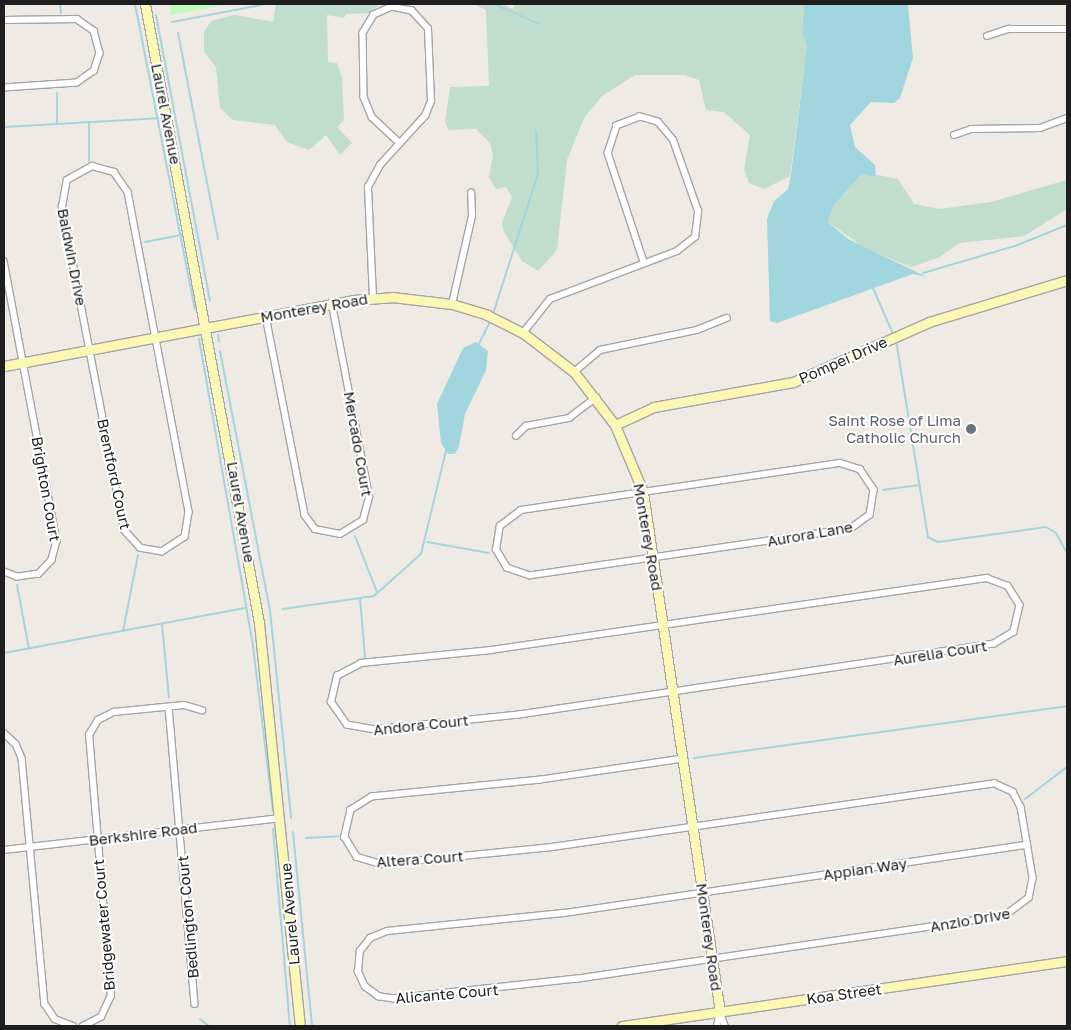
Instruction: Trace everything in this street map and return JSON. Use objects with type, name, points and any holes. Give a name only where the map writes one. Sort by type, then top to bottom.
[{"type":"street","name":"Laurel Avenue","points":[[145,4],[258,613],[282,817],[300,1026]]},
{"type":"street","points":[[373,298],[368,192],[376,171],[400,143],[430,107],[430,38],[418,15],[392,7],[374,15],[363,33],[364,97],[372,117],[400,143]]},
{"type":"street","points":[[4,20],[77,19],[94,31],[100,53],[94,71],[77,83],[4,88]]},
{"type":"street","points":[[987,36],[1009,29],[1067,29]]},
{"type":"street","points":[[523,333],[550,298],[687,246],[697,232],[698,216],[668,132],[658,122],[640,117],[618,126],[608,153],[644,262]]},
{"type":"street","points":[[954,135],[971,129],[1040,128],[1067,118]]},
{"type":"street","name":"Baldwin Drive","points":[[90,350],[62,202],[70,176],[92,166],[110,170],[125,185],[156,337]]},
{"type":"street","points":[[452,304],[472,216],[471,193]]},
{"type":"street","name":"Brighton Court","points":[[4,261],[56,548],[48,567],[33,577],[4,572]]},
{"type":"street","name":"Pompei Drive","points":[[615,425],[654,406],[793,382],[903,333],[1067,280]]},
{"type":"street","name":"Monterey Road","points":[[4,366],[206,327],[373,298],[452,304],[491,317],[523,333],[574,372],[615,425],[642,492],[654,559],[720,1012]]},
{"type":"street","name":"Mercado Court","points":[[266,316],[305,515],[316,529],[340,534],[363,520],[369,497],[332,304]]},
{"type":"street","points":[[574,372],[600,350],[697,330],[727,318]]},
{"type":"street","name":"Brentford Court","points":[[90,350],[125,534],[140,548],[162,552],[182,540],[190,517],[156,337]]},
{"type":"street","points":[[516,436],[534,424],[569,418],[596,398]]},
{"type":"street","name":"Aurora Lane","points":[[840,463],[864,472],[875,494],[870,515],[851,529],[654,559],[526,576],[507,568],[496,550],[500,526],[517,512],[642,492],[840,463]]},
{"type":"street","name":"Aurelia Court","points":[[663,626],[987,578],[1008,586],[1020,605],[1014,632],[994,644],[673,692]]},
{"type":"street","name":"Andora Court","points":[[663,626],[361,663],[337,676],[331,702],[342,722],[367,730],[673,692]]},
{"type":"street","name":"Bridgewater Court","points":[[83,1026],[101,1017],[110,996],[88,745],[91,730],[114,712],[168,707],[202,710]]},
{"type":"street","name":"Bedlington Court","points":[[168,707],[195,1004]]},
{"type":"street","points":[[4,733],[21,754],[45,1004],[55,1019],[73,1026]]},
{"type":"street","name":"Altera Court","points":[[683,759],[541,780],[372,797],[351,810],[344,834],[357,857],[382,864],[552,847],[693,826]]},
{"type":"street","name":"Anzio Drive","points":[[693,826],[994,783],[1009,789],[1018,799],[1027,845],[1032,891],[1025,904],[1010,915],[712,960]]},
{"type":"street","name":"Berkshire Road","points":[[4,850],[282,817]]},
{"type":"street","name":"Appian Way","points":[[703,893],[1027,845]]},
{"type":"street","name":"Alicante Court","points":[[703,893],[380,933],[362,947],[358,972],[369,991],[394,999],[712,960]]},
{"type":"street","name":"Koa Street","points":[[622,1026],[1067,961]]},
{"type":"street","points":[[717,1026],[720,1012]]},
{"type":"street","points":[[720,1012],[725,1026]]},
{"type":"green space","points":[[169,4],[230,4],[171,15]]},
{"type":"green space","points":[[276,4],[380,4],[370,13],[346,14],[344,18],[327,15],[328,62],[337,63],[342,78],[344,120],[337,127],[352,143],[340,155],[326,135],[309,150],[287,142],[275,125],[233,120],[220,108],[216,67],[204,52],[204,32],[211,21],[235,15],[273,22]]},
{"type":"green space","points":[[474,4],[502,4],[513,9],[515,4],[804,4],[802,33],[807,46],[790,176],[764,189],[749,183],[744,170],[750,135],[724,112],[706,110],[699,80],[684,75],[635,75],[602,96],[584,118],[567,160],[557,250],[538,271],[522,261],[504,232],[502,223],[512,197],[506,187],[496,189],[489,177],[493,155],[490,143],[476,129],[449,130],[445,122],[450,87],[489,86],[486,10]]},
{"type":"green space","points":[[868,173],[898,179],[914,204],[939,209],[991,202],[1067,180],[1067,209],[1024,236],[959,243],[940,257],[911,267],[865,248],[828,222],[834,205],[862,174]]},
{"type":"water","points":[[804,4],[908,4],[913,58],[900,98],[894,103],[871,102],[850,125],[855,147],[875,165],[876,177],[862,174],[834,205],[828,222],[848,239],[927,277],[913,274],[777,323],[770,321],[767,219],[774,201],[788,189],[791,174],[807,46],[802,33]]},
{"type":"water","points":[[476,342],[488,351],[486,370],[465,414],[459,446],[455,454],[448,454],[441,443],[437,404],[463,348]]},
{"type":"waterway","points":[[60,4],[61,13]]},
{"type":"waterway","points":[[135,4],[195,309]]},
{"type":"waterway","points":[[172,22],[266,4]]},
{"type":"waterway","points":[[494,4],[539,24]]},
{"type":"waterway","points":[[156,15],[210,301]]},
{"type":"waterway","points":[[178,33],[218,239]]},
{"type":"waterway","points":[[57,93],[57,123]]},
{"type":"waterway","points":[[4,127],[158,118]]},
{"type":"waterway","points":[[89,122],[89,161]]},
{"type":"waterway","points":[[493,314],[538,174],[536,131]]},
{"type":"waterway","points":[[923,273],[1015,246],[1067,225]]},
{"type":"waterway","points":[[145,242],[181,235]]},
{"type":"waterway","points":[[873,288],[893,334]]},
{"type":"waterway","points":[[479,344],[490,321]]},
{"type":"waterway","points":[[218,335],[219,342]]},
{"type":"waterway","points":[[199,339],[253,646],[273,811]]},
{"type":"waterway","points":[[896,340],[928,537],[938,542],[1046,527],[1056,533],[1067,553]]},
{"type":"waterway","points":[[220,351],[270,610],[291,818]]},
{"type":"waterway","points":[[283,609],[374,596],[421,554],[446,451]]},
{"type":"waterway","points":[[883,490],[918,485]]},
{"type":"waterway","points":[[355,536],[377,592]]},
{"type":"waterway","points":[[427,542],[489,553]]},
{"type":"waterway","points":[[123,631],[138,555]]},
{"type":"waterway","points":[[17,585],[29,649]]},
{"type":"waterway","points":[[360,598],[365,658]]},
{"type":"waterway","points":[[4,653],[245,608]]},
{"type":"waterway","points":[[162,624],[169,698]]},
{"type":"waterway","points":[[694,758],[1067,706]]},
{"type":"waterway","points":[[1025,799],[1067,767]]},
{"type":"waterway","points":[[273,829],[290,1026]]},
{"type":"waterway","points":[[293,832],[312,1025]]},
{"type":"waterway","points":[[306,838],[339,836]]},
{"type":"waterway","points":[[200,1019],[209,1026]]},
{"type":"place","name":"Saint Rose of Lima Catholic Church","points":[[971,429]]}]
